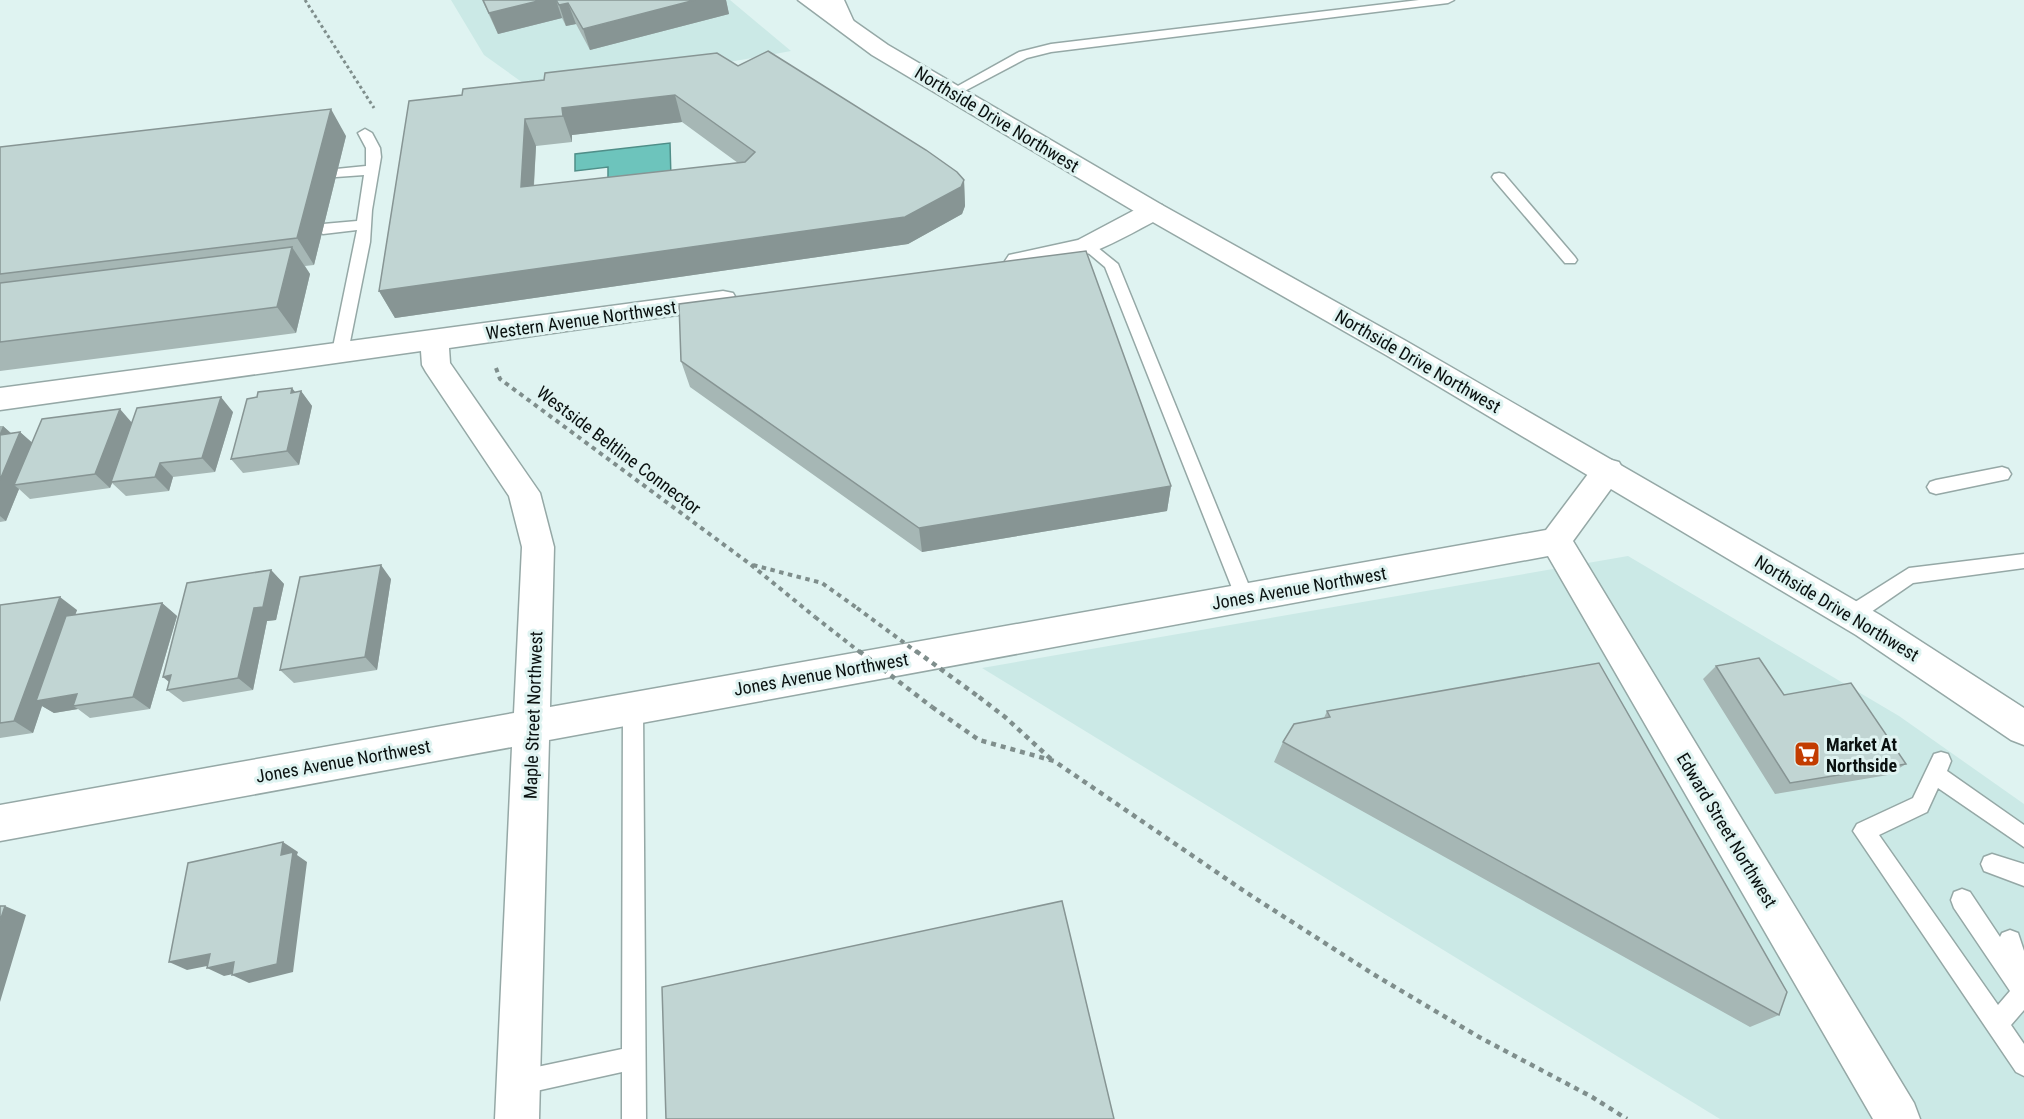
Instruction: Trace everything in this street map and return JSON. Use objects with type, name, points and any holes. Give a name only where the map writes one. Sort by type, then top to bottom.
[{"type":"street","name":"Northside Drive Northwest","points":[[809,0],[838,11],[880,50],[1153,211],[1608,471],[1851,615],[2024,728]]},
{"type":"street","points":[[998,263],[1057,255],[1087,246],[1153,211]]},
{"type":"street","name":"Western Avenue Northwest","points":[[0,399],[750,297]]},
{"type":"street","name":"Maple Street Northwest","points":[[435,340],[436,364],[524,493],[538,547],[518,1101]]},
{"type":"street","points":[[1556,541],[1570,519],[1608,471]]},
{"type":"street","name":"Jones Avenue Northwest","points":[[0,823],[1556,541]]},
{"type":"street","name":"Edward Street Northwest","points":[[1556,541],[1898,1119]]},
{"type":"lane","points":[[953,92],[1023,55],[1051,48],[1448,0]]},
{"type":"lane","points":[[340,352],[363,242],[373,163],[373,148],[365,133]]},
{"type":"lane","points":[[338,167],[373,163]]},
{"type":"lane","points":[[1499,177],[1570,260]]},
{"type":"lane","points":[[323,229],[364,225]]},
{"type":"lane","points":[[1087,246],[1111,264],[1245,598]]},
{"type":"lane","points":[[1936,487],[2002,474]]},
{"type":"lane","points":[[1851,615],[1909,576],[2024,561]]},
{"type":"lane","points":[[633,708],[634,1119]]},
{"type":"lane","points":[[2024,837],[1938,767],[1920,805],[1864,831],[2024,1064]]},
{"type":"lane","points":[[1992,864],[2024,875]]},
{"type":"lane","points":[[1962,900],[2024,992]]},
{"type":"lane","points":[[2010,941],[2024,992]]},
{"type":"lane","points":[[1997,1024],[2024,992]]},
{"type":"lane","points":[[518,1101],[633,1058]]},
{"type":"path","points":[[305,0],[376,112]]},
{"type":"path","name":"Westside Beltline Connector","points":[[492,357],[500,379],[750,564],[932,707],[979,740],[1054,761]]},
{"type":"path","name":"Westside Beltline Connector","points":[[750,564],[822,583],[979,697],[1054,761]]},
{"type":"path","points":[[1054,761],[1247,893],[1373,974],[1479,1037],[1592,1097],[1627,1119]]},
{"type":"shaded area","points":[[451,0],[730,0],[791,51],[669,73],[533,90],[484,55]]},
{"type":"shaded area","points":[[1628,556],[1899,716],[2024,804],[2024,1119],[1720,1119],[982,668]]},
{"type":"water","points":[[670,143],[671,179],[608,187],[608,167],[575,171],[575,154]]},
{"type":"building","points":[[483,0],[542,0],[489,13]]},
{"type":"building","points":[[556,0],[695,0],[583,29],[568,3],[559,5]]},
{"type":"building","points":[[768,51],[926,150],[957,172],[964,180],[961,187],[905,217],[379,291],[409,101],[462,95],[463,89],[544,80],[545,73],[717,53],[738,66]],"holes":[[[675,95],[755,152],[745,162],[521,187],[525,119],[563,116],[562,108]]]},
{"type":"building","points":[[331,109],[297,238],[0,274],[0,147]]},
{"type":"building","points":[[292,247],[277,307],[0,342],[0,283]]},
{"type":"building","points":[[1086,251],[1171,486],[919,528],[681,361],[679,304]]},
{"type":"building","points":[[292,388],[291,393],[301,391],[287,451],[231,459],[247,399],[257,397],[258,392]]},
{"type":"building","points":[[221,397],[202,458],[160,463],[155,477],[111,482],[137,408]]},
{"type":"building","points":[[120,409],[95,474],[14,485],[42,419]]},
{"type":"building","points":[[20,432],[0,480],[0,435]]},
{"type":"building","points":[[381,565],[365,657],[280,670],[300,577]]},
{"type":"building","points":[[271,570],[263,607],[254,608],[238,678],[167,690],[171,675],[163,677],[187,583]]},
{"type":"building","points":[[60,597],[14,721],[0,723],[0,605]]},
{"type":"building","points":[[162,603],[133,697],[73,706],[77,694],[36,701],[66,616]]},
{"type":"building","points":[[1759,658],[1784,695],[1851,683],[1906,764],[1790,783],[1716,666]]},
{"type":"building","points":[[1599,663],[1787,992],[1779,1015],[1283,742],[1294,724],[1330,717],[1327,711]]},
{"type":"building","points":[[283,842],[281,855],[293,852],[277,964],[232,975],[234,962],[207,968],[210,954],[169,962],[188,863]]},
{"type":"building","points":[[1062,901],[1114,1119],[666,1119],[662,987]]},
{"type":"building","points":[[0,906],[5,906],[0,921]]},
{"type":"place","name":"Market At Northside","points":[[1807,754]]}]
